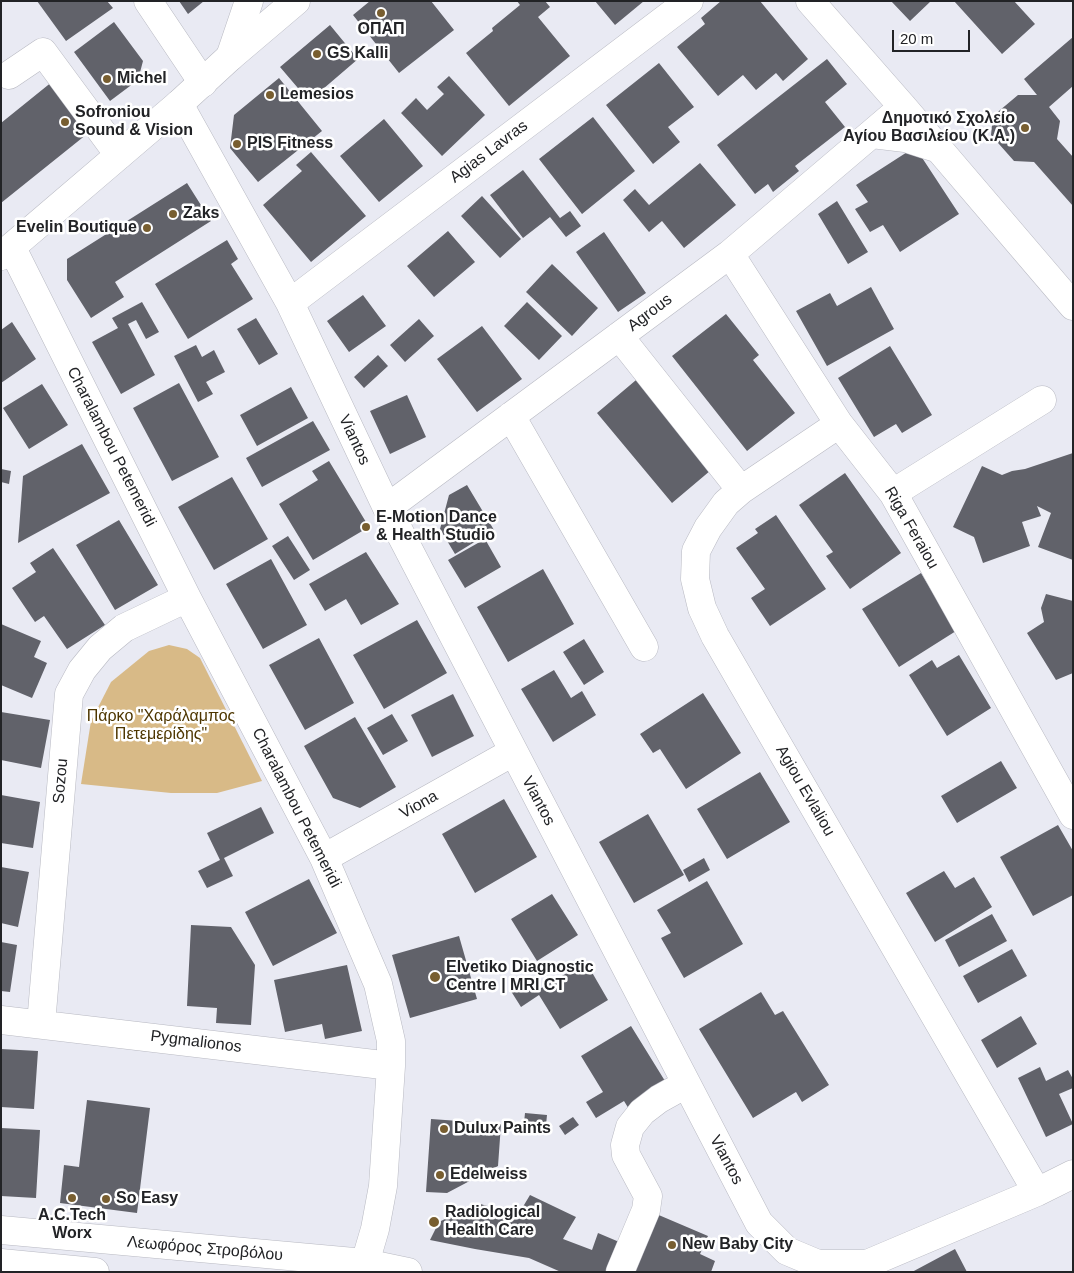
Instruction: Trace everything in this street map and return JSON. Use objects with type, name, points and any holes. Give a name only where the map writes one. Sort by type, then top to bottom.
[{"type":"street","points":[[148,1],[203,83]]},
{"type":"street","points":[[230,58],[249,1]]},
{"type":"street","points":[[6,252],[296,1]]},
{"type":"street","name":"Agias Lavras","points":[[290,303],[689,1]]},
{"type":"street","points":[[810,1],[1073,306]]},
{"type":"street","points":[[9,75],[43,52],[119,155]]},
{"type":"street","name":"Viantos","points":[[179,104],[290,303],[387,508],[759,1223],[787,1251],[818,1264],[867,1264],[1037,1192]]},
{"type":"street","name":"Agrous","points":[[387,508],[730,254],[903,107]]},
{"type":"street","points":[[872,134],[905,138],[939,149]]},
{"type":"street","name":"Charalambou Petemeridi","points":[[6,252],[324,858],[378,984],[391,1041],[392,1066],[384,1186],[375,1229],[365,1263]]},
{"type":"street","name":"Riga Feraiou","points":[[730,254],[839,424],[893,493],[1061,797],[1073,815]]},
{"type":"street","points":[[619,336],[741,490]]},
{"type":"street","points":[[893,493],[1042,400]]},
{"type":"street","points":[[511,416],[644,646]]},
{"type":"street","name":"Agiou Evlaliou","points":[[839,424],[741,490],[726,503],[708,528],[696,551],[694,579],[702,608],[715,636],[1037,1192]]},
{"type":"street","name":"Sozou","points":[[41,1024],[69,694],[82,670],[100,648],[124,628],[186,598]]},
{"type":"street","name":"Viona","points":[[324,858],[513,752]]},
{"type":"street","name":"Pygmalionos","points":[[1,1020],[392,1066]]},
{"type":"street","points":[[620,1272],[646,1210],[648,1196],[626,1155],[625,1146],[630,1126],[642,1112],[659,1099],[686,1084]]},
{"type":"street","points":[[1037,1192],[1073,1174]]},
{"type":"street","name":"Λεωφόρος Στροβόλου","points":[[1,1230],[365,1263],[408,1272]]},
{"type":"street","points":[[1,1263],[96,1272]]},
{"type":"green space","name":"Πάρκο \"Χαράλαμπος Πετεμερίδης\"","points":[[169,645],[187,649],[200,658],[262,781],[217,793],[171,793],[81,784],[91,721],[111,682],[149,651]]},
{"type":"building","points":[[37,1],[107,1],[113,8],[66,41]]},
{"type":"building","points":[[179,1],[204,1],[188,14]]},
{"type":"building","points":[[370,1],[431,1],[454,30],[399,73],[353,15]]},
{"type":"building","points":[[517,1],[545,1],[550,7],[538,17],[570,56],[509,106],[466,53],[520,5]]},
{"type":"building","points":[[595,1],[644,1],[615,25]]},
{"type":"building","points":[[721,1],[760,1],[808,59],[783,81],[776,73],[756,90],[743,75],[718,96],[677,47],[705,24],[701,18]]},
{"type":"building","points":[[891,1],[931,1],[910,21]]},
{"type":"building","points":[[954,1],[1014,1],[1035,24],[1002,54]]},
{"type":"building","points":[[114,22],[143,61],[138,80],[110,101],[74,52]]},
{"type":"building","points":[[330,25],[358,59],[309,101],[280,67]]},
{"type":"building","name":"Δημοτικό Σχολείο Αγίου Βασιλείου (Κ.Α.)","points":[[1073,37],[1073,86],[1049,107],[1060,121],[1057,139],[1073,157],[1073,206],[1034,162],[1014,161],[991,135],[993,116],[1018,95],[1037,95],[1024,79]]},
{"type":"building","points":[[827,59],[847,84],[825,102],[845,127],[795,166],[799,171],[773,192],[768,184],[755,194],[717,145]]},
{"type":"building","points":[[659,63],[694,107],[668,127],[680,142],[653,164],[606,105]]},
{"type":"building","points":[[449,76],[485,115],[442,156],[401,113],[416,98],[427,110],[444,94],[437,87]]},
{"type":"building","points":[[58,77],[97,126],[1,203],[1,123]]},
{"type":"building","points":[[279,78],[322,131],[258,182],[230,148],[234,115]]},
{"type":"building","points":[[593,117],[635,171],[582,214],[539,159]]},
{"type":"building","points":[[384,119],[423,166],[379,202],[340,156]]},
{"type":"building","points":[[915,147],[959,214],[900,252],[883,225],[870,232],[855,209],[868,202],[856,185]]},
{"type":"building","points":[[311,152],[366,216],[311,262],[263,205],[302,171],[296,165]]},
{"type":"building","points":[[700,163],[736,205],[684,248],[662,221],[649,232],[623,200],[635,189],[649,205]]},
{"type":"building","points":[[523,170],[560,218],[570,211],[581,226],[566,237],[550,217],[523,238],[490,195]]},
{"type":"building","points":[[187,183],[211,221],[115,282],[124,297],[91,318],[67,280],[67,259]]},
{"type":"building","points":[[482,196],[521,239],[500,258],[461,216]]},
{"type":"building","points":[[837,201],[868,252],[848,264],[818,214]]},
{"type":"building","points":[[448,231],[475,262],[434,297],[407,266]]},
{"type":"building","points":[[604,232],[646,293],[618,312],[576,252]]},
{"type":"building","points":[[227,240],[238,259],[231,264],[253,299],[188,339],[155,284]]},
{"type":"building","points":[[552,264],[598,308],[572,336],[526,292]]},
{"type":"building","points":[[871,287],[894,329],[827,366],[796,311],[830,293],[837,306]]},
{"type":"building","points":[[363,295],[386,326],[349,352],[327,321]]},
{"type":"building","points":[[142,302],[159,332],[146,339],[136,320],[128,324],[155,375],[121,394],[92,342],[118,328],[112,318]]},
{"type":"building","points":[[527,302],[562,336],[539,360],[504,326]]},
{"type":"building","points":[[726,314],[759,355],[753,360],[795,413],[747,451],[672,356]]},
{"type":"building","points":[[256,318],[278,354],[259,365],[237,329]]},
{"type":"building","points":[[419,319],[434,336],[405,362],[390,345]]},
{"type":"building","points":[[12,322],[36,359],[1,383],[1,330]]},
{"type":"building","points":[[482,326],[522,379],[477,412],[437,359]]},
{"type":"building","points":[[196,345],[202,357],[214,350],[225,372],[206,382],[213,394],[198,402],[174,356]]},
{"type":"building","points":[[890,346],[932,415],[902,433],[896,424],[874,437],[838,378]]},
{"type":"building","points":[[378,355],[388,366],[364,388],[354,377]]},
{"type":"building","points":[[642,375],[717,465],[672,503],[597,413]]},
{"type":"building","points":[[179,383],[219,457],[172,481],[133,408]]},
{"type":"building","points":[[42,384],[68,425],[29,449],[3,408]]},
{"type":"building","points":[[291,387],[308,418],[257,446],[240,415]]},
{"type":"building","points":[[407,395],[426,437],[390,454],[370,411]]},
{"type":"building","points":[[313,421],[330,450],[262,487],[246,458]]},
{"type":"building","points":[[82,444],[110,493],[18,543],[23,476]]},
{"type":"building","points":[[1073,453],[1073,560],[1038,547],[1051,513],[1037,506],[1041,516],[1022,522],[1030,546],[983,563],[974,537],[953,527],[982,466],[1002,475]]},
{"type":"building","points":[[329,461],[369,527],[313,560],[279,504],[318,480],[312,471]]},
{"type":"building","points":[[1,469],[11,471],[9,484],[1,482]]},
{"type":"building","points":[[845,473],[901,553],[850,589],[826,556],[833,552],[799,505]]},
{"type":"building","points":[[232,477],[268,539],[214,570],[178,507]]},
{"type":"building","points":[[467,485],[494,530],[455,554],[440,529],[449,495]]},
{"type":"building","points":[[776,515],[826,589],[770,626],[751,598],[765,589],[736,548],[758,533],[755,529]]},
{"type":"building","points":[[119,520],[158,585],[115,610],[76,545]]},
{"type":"building","points":[[288,536],[310,570],[294,580],[272,546]]},
{"type":"building","points":[[485,539],[501,567],[465,588],[448,560]]},
{"type":"building","points":[[53,548],[105,625],[67,649],[44,616],[35,622],[12,588],[36,572],[30,563]]},
{"type":"building","points":[[366,552],[399,604],[361,625],[346,599],[325,611],[309,584]]},
{"type":"building","points":[[271,559],[307,625],[263,649],[226,584]]},
{"type":"building","points":[[543,569],[574,624],[508,662],[477,607]]},
{"type":"building","points":[[921,573],[956,631],[899,667],[862,609]]},
{"type":"building","points":[[1046,594],[1073,601],[1073,673],[1056,680],[1027,633],[1044,622],[1041,608]]},
{"type":"building","points":[[417,620],[447,673],[384,709],[353,655]]},
{"type":"building","points":[[1,624],[41,641],[34,657],[47,663],[32,698],[1,685]]},
{"type":"building","points":[[319,638],[354,703],[305,730],[269,665]]},
{"type":"building","points":[[584,639],[604,672],[584,685],[563,652]]},
{"type":"building","points":[[959,655],[991,708],[947,736],[909,675],[932,660],[937,668]]},
{"type":"building","points":[[554,670],[571,698],[582,691],[596,715],[553,742],[521,689]]},
{"type":"building","points":[[703,693],[741,753],[686,789],[660,749],[653,753],[640,734]]},
{"type":"building","points":[[453,694],[474,736],[432,757],[411,715]]},
{"type":"building","points":[[1,712],[50,720],[41,768],[1,760]]},
{"type":"building","points":[[392,714],[408,741],[383,755],[367,728]]},
{"type":"building","points":[[355,717],[396,787],[360,808],[333,798],[304,746]]},
{"type":"building","points":[[1001,761],[1017,788],[957,823],[941,796]]},
{"type":"building","points":[[760,772],[790,822],[727,859],[697,809]]},
{"type":"building","points":[[1,795],[40,802],[33,848],[1,843]]},
{"type":"building","points":[[504,799],[537,857],[475,893],[442,834]]},
{"type":"building","points":[[261,807],[274,833],[224,858],[233,876],[207,888],[198,871],[220,860],[207,833]]},
{"type":"building","points":[[648,814],[684,875],[634,903],[599,842]]},
{"type":"building","points":[[1058,825],[1073,851],[1073,895],[1033,916],[1000,857]]},
{"type":"building","points":[[704,858],[710,870],[689,882],[683,870]]},
{"type":"building","points":[[1,867],[29,872],[18,927],[1,923]]},
{"type":"building","points":[[944,871],[955,888],[974,877],[992,907],[935,942],[906,893]]},
{"type":"building","points":[[309,879],[337,933],[273,966],[245,912]]},
{"type":"building","points":[[707,881],[743,944],[684,978],[661,938],[671,933],[657,910]]},
{"type":"building","points":[[552,894],[578,935],[537,961],[511,919]]},
{"type":"building","points":[[992,914],[1007,941],[959,967],[945,940]]},
{"type":"building","points":[[191,925],[231,927],[255,965],[251,1025],[216,1023],[217,1008],[187,1006]]},
{"type":"building","name":"Elvetiko Diagnostic Centre | MRI CT","points":[[459,936],[477,999],[410,1018],[392,955]]},
{"type":"building","points":[[1,942],[17,945],[10,992],[1,991]]},
{"type":"building","points":[[1012,949],[1027,976],[978,1003],[963,976]]},
{"type":"building","points":[[586,962],[608,1000],[560,1029],[539,995],[521,1007],[509,988],[527,977],[536,991]]},
{"type":"building","points":[[347,965],[362,1031],[325,1039],[322,1024],[285,1032],[274,980]]},
{"type":"building","points":[[761,992],[775,1015],[783,1011],[829,1085],[802,1102],[796,1092],[753,1118],[699,1029]]},
{"type":"building","points":[[1021,1016],[1037,1044],[997,1068],[981,1040]]},
{"type":"building","points":[[631,1026],[665,1081],[632,1114],[624,1101],[596,1118],[586,1102],[603,1092],[581,1056]]},
{"type":"building","points":[[1,1049],[38,1051],[34,1109],[1,1107]]},
{"type":"building","points":[[1040,1067],[1046,1081],[1068,1070],[1073,1079],[1073,1088],[1059,1094],[1073,1124],[1046,1137],[1018,1078]]},
{"type":"building","points":[[87,1100],[150,1108],[137,1213],[60,1203],[64,1165],[79,1167]]},
{"type":"building","points":[[525,1113],[547,1115],[545,1135],[523,1133]]},
{"type":"building","points":[[573,1117],[579,1125],[565,1135],[559,1126]]},
{"type":"building","points":[[431,1119],[501,1124],[498,1166],[447,1193],[426,1192]]},
{"type":"building","points":[[1,1128],[40,1130],[36,1198],[1,1196]]},
{"type":"building","points":[[530,1195],[576,1217],[563,1239],[592,1250],[598,1233],[624,1244],[612,1272],[561,1272],[529,1258],[430,1240],[439,1222],[477,1203],[518,1215]]},
{"type":"building","name":"New Baby City","points":[[654,1213],[708,1236],[700,1254],[715,1261],[711,1272],[628,1272]]},
{"type":"building","points":[[955,1249],[967,1272],[912,1272]]},
{"type":"place","name":"ΟΠΑΠ","points":[[381,13]]},
{"type":"place","name":"GS Kalli","points":[[317,54]]},
{"type":"place","name":"Michel","points":[[107,79]]},
{"type":"place","name":"Lemesios","points":[[270,95]]},
{"type":"place","name":"Sofroniou Sound & Vision","points":[[65,122]]},
{"type":"place","name":"Δημοτικό Σχολείο Αγίου Βασιλείου (Κ.Α.)","points":[[1025,128]]},
{"type":"place","name":"PIS Fitness","points":[[237,144]]},
{"type":"place","name":"Zaks","points":[[173,214]]},
{"type":"place","name":"Evelin Boutique","points":[[147,228]]},
{"type":"place","name":"E-Motion Dance & Health Studio","points":[[366,527]]},
{"type":"place","name":"Elvetiko Diagnostic Centre | MRI CT","points":[[435,977]]},
{"type":"place","name":"Dulux Paints","points":[[444,1129]]},
{"type":"place","name":"Edelweiss","points":[[440,1175]]},
{"type":"place","name":"A.C.Tech Worx","points":[[72,1198]]},
{"type":"place","name":"So Easy","points":[[106,1199]]},
{"type":"place","name":"Radiological Health Care","points":[[434,1222]]},
{"type":"place","name":"New Baby City","points":[[672,1245]]}]
